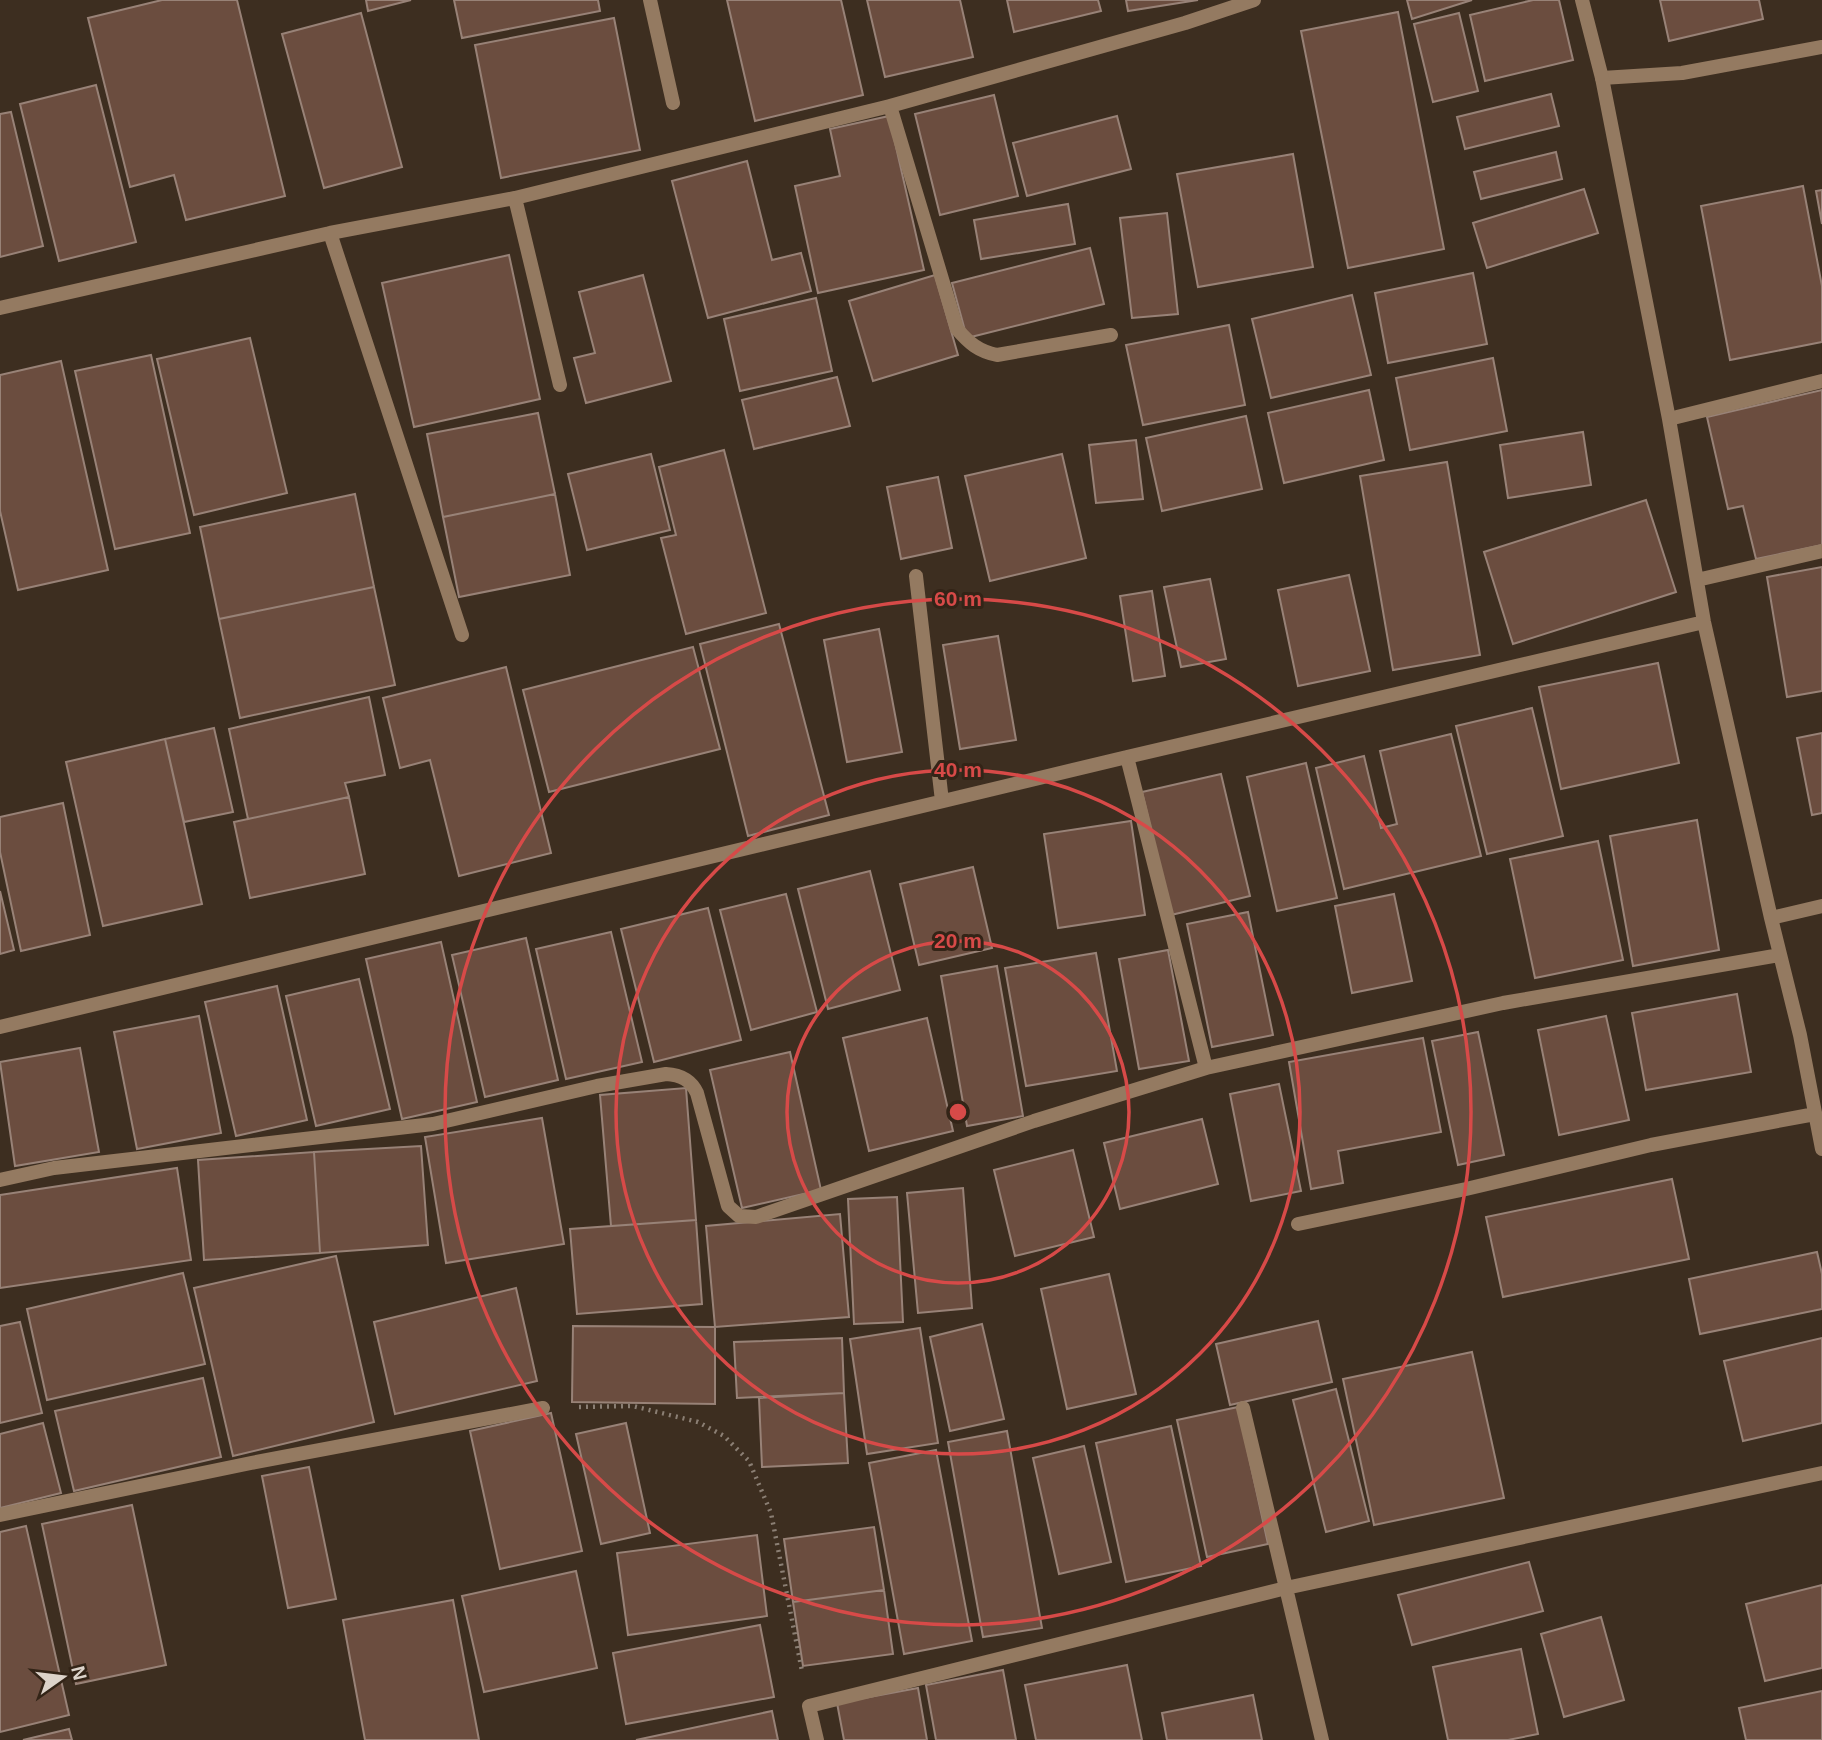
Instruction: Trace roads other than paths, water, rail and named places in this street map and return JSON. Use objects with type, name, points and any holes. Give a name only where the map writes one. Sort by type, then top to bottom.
[{"type":"street","points":[[650,0],[673,103]]},
{"type":"street","points":[[0,308],[330,233],[515,198],[891,106],[1185,23],[1254,0]]},
{"type":"street","points":[[1582,0],[1602,78],[1669,419],[1704,622],[1800,1035],[1822,1149]]},
{"type":"street","points":[[1602,78],[1682,73],[1822,47]]},
{"type":"street","points":[[891,106],[957,329],[968,343],[981,352],[996,355],[1111,335]]},
{"type":"street","points":[[515,198],[560,385]]},
{"type":"street","points":[[330,233],[461,635]]},
{"type":"street","points":[[1669,419],[1822,382]]},
{"type":"street","points":[[1697,580],[1822,551]]},
{"type":"street","points":[[916,576],[942,801]]},
{"type":"street","points":[[0,1027],[1704,622]]},
{"type":"street","points":[[1127,757],[1206,1068]]},
{"type":"street","points":[[1771,918],[1822,906]]},
{"type":"street","points":[[0,1180],[54,1168],[433,1124],[597,1086],[666,1074],[676,1075],[692,1084],[727,1206],[739,1216],[756,1217],[1034,1121],[1206,1068],[1503,1003],[1780,955]]},
{"type":"street","points":[[1298,1224],[1466,1189],[1651,1145],[1815,1114]]},
{"type":"street","points":[[0,1515],[543,1408]]},
{"type":"street","points":[[1242,1408],[1322,1740]]},
{"type":"street","points":[[817,1740],[809,1706],[1286,1588],[1822,1473]]}]
